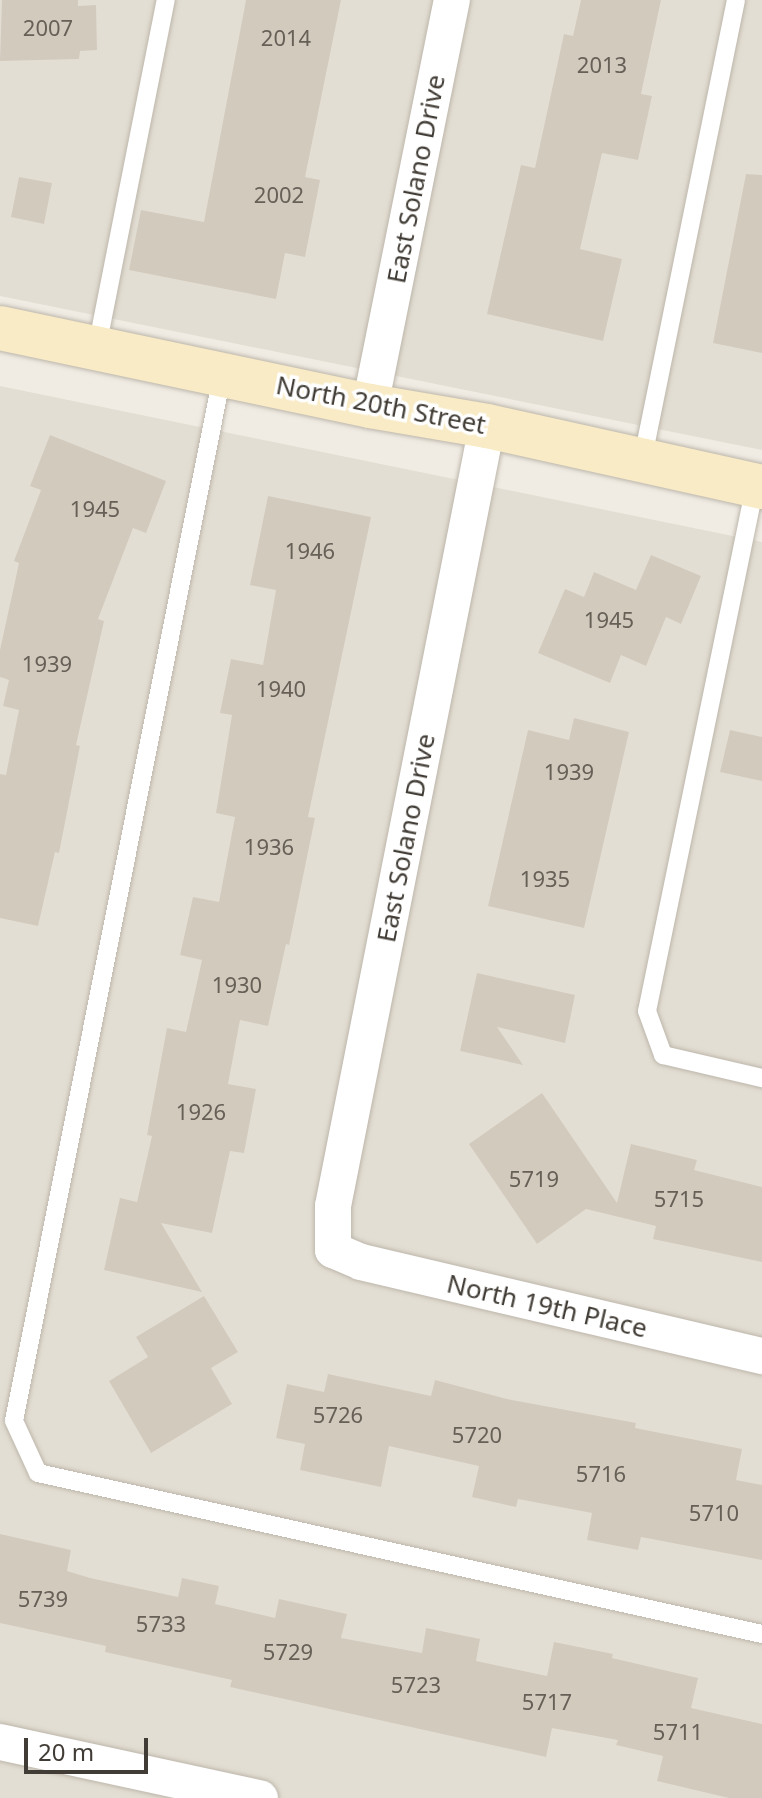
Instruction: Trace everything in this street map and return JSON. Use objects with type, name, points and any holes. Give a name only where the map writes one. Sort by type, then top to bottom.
[{"type":"street","name":"East Solano Drive","points":[[370,406],[452,0]]},
{"type":"street","name":"North 20th Street","points":[[0,328],[370,406],[487,426],[758,487]]},
{"type":"street","name":"East Solano Drive","points":[[333,1250],[333,1206],[487,426]]},
{"type":"street","name":"North 19th Place","points":[[333,1250],[361,1262],[762,1356]]},
{"type":"street","points":[[0,1742],[260,1798]]},
{"type":"lane","points":[[97,347],[166,0]]},
{"type":"lane","points":[[642,462],[736,0]]},
{"type":"lane","points":[[223,373],[14,1421],[38,1473],[762,1634]]},
{"type":"lane","points":[[758,487],[647,1011],[663,1055],[762,1078]]},
{"type":"shaded area","points":[[0,0],[762,0],[762,450],[0,296]]},
{"type":"shaded area","points":[[0,386],[762,542],[762,1798],[0,1798]]},
{"type":"building","points":[[2,0],[78,0],[78,6],[96,5],[97,50],[80,51],[79,59],[0,61]]},
{"type":"building","points":[[246,0],[341,0],[305,177],[320,180],[305,257],[285,253],[276,299],[129,270],[141,210],[204,222]]},
{"type":"building","points":[[581,0],[661,0],[641,94],[652,96],[638,160],[602,153],[580,249],[622,259],[603,341],[487,314],[521,165],[535,168],[564,34],[573,36]]},
{"type":"building","points":[[746,174],[762,175],[762,353],[713,343]]},
{"type":"building","points":[[19,177],[52,183],[44,224],[11,217]]},
{"type":"building","points":[[50,435],[166,481],[146,533],[133,528],[98,619],[104,621],[76,745],[80,746],[59,853],[55,852],[38,926],[0,918],[0,774],[6,775],[19,710],[3,706],[9,680],[0,677],[0,650],[19,563],[14,561],[41,490],[30,486]]},
{"type":"building","points":[[268,496],[371,517],[308,817],[315,818],[289,945],[286,944],[268,1026],[240,1020],[228,1084],[256,1089],[244,1153],[230,1151],[212,1233],[161,1223],[202,1292],[104,1270],[120,1198],[137,1202],[152,1136],[147,1135],[167,1028],[186,1032],[202,960],[180,955],[193,897],[219,902],[235,817],[216,813],[232,715],[220,713],[231,659],[263,665],[276,590],[250,585]]},
{"type":"building","points":[[651,555],[701,576],[681,624],[666,617],[646,666],[621,655],[610,683],[538,653],[565,589],[584,597],[594,572],[636,590]]},
{"type":"building","points":[[574,718],[629,732],[584,928],[488,906],[528,730],[569,740]]},
{"type":"building","points":[[730,730],[762,737],[762,781],[720,772]]},
{"type":"building","points":[[477,973],[575,995],[565,1043],[497,1027],[523,1065],[460,1051]]},
{"type":"building","points":[[542,1093],[617,1203],[631,1144],[697,1160],[694,1170],[762,1187],[762,1262],[653,1239],[656,1226],[586,1209],[537,1244],[469,1144]]},
{"type":"building","points":[[204,1296],[238,1352],[211,1368],[232,1404],[151,1453],[109,1381],[148,1357],[136,1337]]},
{"type":"building","points":[[328,1374],[431,1396],[435,1380],[507,1399],[636,1423],[635,1428],[742,1449],[736,1480],[762,1485],[762,1560],[641,1537],[638,1550],[587,1540],[592,1513],[518,1499],[516,1507],[472,1497],[479,1466],[389,1446],[381,1487],[300,1470],[305,1444],[276,1438],[287,1384],[324,1392]]},
{"type":"building","points":[[0,1534],[71,1550],[67,1571],[90,1578],[178,1597],[182,1578],[219,1586],[215,1604],[275,1618],[279,1599],[347,1614],[341,1638],[422,1653],[426,1628],[480,1639],[476,1661],[547,1676],[554,1642],[613,1654],[612,1658],[698,1678],[691,1708],[762,1724],[762,1798],[729,1798],[657,1781],[663,1756],[616,1745],[618,1740],[552,1728],[546,1757],[230,1687],[232,1680],[105,1652],[106,1646],[0,1623]]}]
